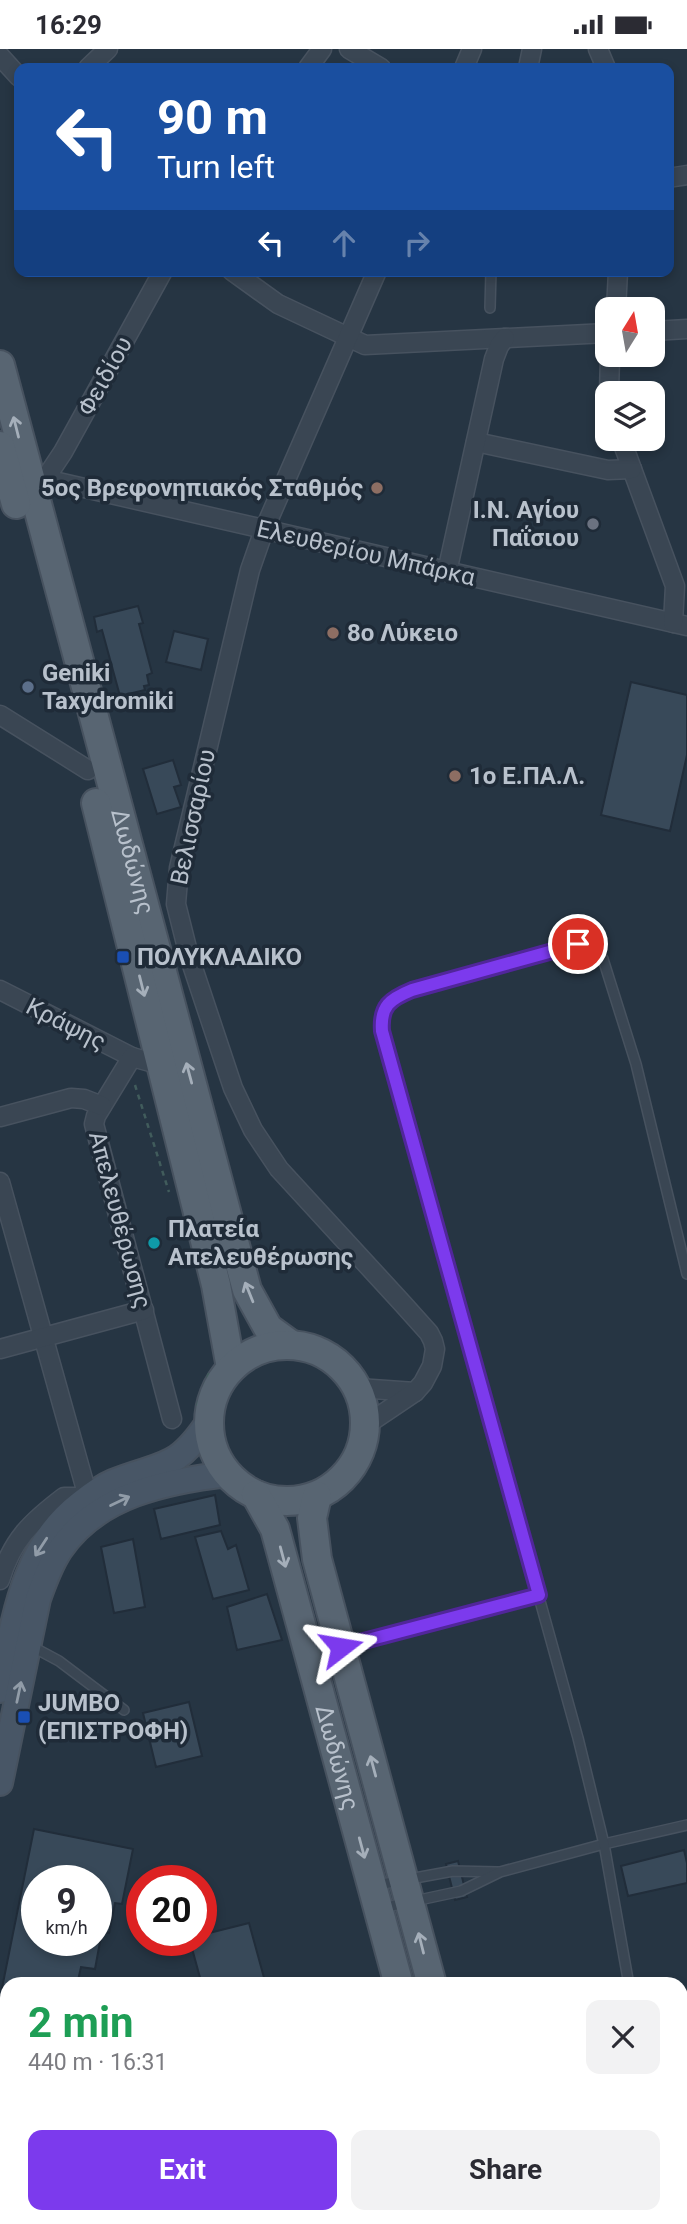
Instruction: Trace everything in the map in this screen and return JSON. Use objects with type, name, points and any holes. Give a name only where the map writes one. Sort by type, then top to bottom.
[{"type":"main road","name":"Δωδώνης","points":[[0,365],[35,481],[247,1290],[268,1328],[290,1344]]},
{"type":"main road","name":"Δωδώνης","points":[[1,451],[88,769],[216,1285],[232,1368]]},
{"type":"main road","name":"Δωδώνης","points":[[290,1344],[305,1346],[333,1359],[345,1369],[358,1388],[365,1409],[366,1425],[360,1454],[342,1479],[317,1496],[287,1501],[256,1495],[228,1473],[214,1451],[208,1421],[215,1391],[232,1368],[260,1349],[290,1344]]},
{"type":"main road","points":[[0,1690],[19,1595],[30,1565],[52,1530],[88,1497],[114,1482],[172,1462],[193,1444],[208,1421]]},
{"type":"main road","points":[[0,1783],[38,1599],[47,1574],[61,1549],[84,1524],[115,1503],[185,1478],[228,1473]]},
{"type":"main road","name":"Δωδώνης","points":[[256,1495],[275,1529],[396,1977]]},
{"type":"main road","name":"Δωδώνης","points":[[317,1496],[312,1518],[317,1559],[430,1977]]},
{"type":"street","points":[[93,63],[108,49]]},
{"type":"street","points":[[349,49],[373,63]]},
{"type":"street","points":[[0,56],[14,71]]},
{"type":"street","name":"Φειδίου","points":[[35,481],[63,452],[160,277]]},
{"type":"street","points":[[240,277],[278,304],[365,345],[595,334]]},
{"type":"street","name":"Βελισσαρίου","points":[[366,1425],[415,1392],[423,1383],[432,1366],[435,1349],[433,1341],[403,1304],[279,1169],[253,1130],[233,1088],[207,1013],[178,914],[176,894],[179,868],[250,570],[264,530],[374,277]]},
{"type":"street","points":[[616,297],[618,277]]},
{"type":"street","points":[[665,330],[687,329]]},
{"type":"street","points":[[447,572],[494,359],[505,338]]},
{"type":"street","points":[[476,442],[608,470],[632,469]]},
{"type":"street","points":[[625,451],[676,586],[680,624]]},
{"type":"street","name":"Ελευθερίου Μπάρκα","points":[[35,481],[680,624]]},
{"type":"street","points":[[0,715],[88,769]]},
{"type":"street","name":"Κράψης","points":[[0,990],[132,1058]]},
{"type":"street","points":[[132,1058],[150,1062],[161,1061]]},
{"type":"street","name":"Απελευθέρωσης","points":[[132,1058],[102,1105],[94,1125],[172,1419]]},
{"type":"street","points":[[0,1117],[71,1098],[102,1105]]},
{"type":"street","points":[[0,1182],[88,1497],[64,1497],[32,1524],[9,1554],[0,1580]]},
{"type":"street","points":[[0,1349],[144,1310]]},
{"type":"street","points":[[358,1388],[415,1392]]},
{"type":"lane","points":[[490,308],[491,277]]},
{"type":"lane","points":[[628,1977],[604,1844],[539,1595],[382,1031],[381,1019],[385,1007],[396,997],[412,990],[578,944],[589,944],[597,948],[603,959],[636,1064],[687,1274]]},
{"type":"lane","points":[[341,1647],[539,1595]]},
{"type":"lane","points":[[29,1645],[59,1661],[124,1710]]},
{"type":"lane","points":[[375,1898],[407,1891],[461,1891],[500,1872],[687,1825]]},
{"type":"lane","points":[[375,1898],[407,1891],[453,1871],[500,1872]]},
{"type":"building","points":[[138,606],[143,623],[139,624],[152,673],[147,675],[149,685],[144,686],[145,690],[120,696],[102,630],[97,632],[94,617]]},
{"type":"building","points":[[174,631],[208,639],[201,670],[166,662]]},
{"type":"building","points":[[631,682],[687,695],[687,755],[670,831],[601,815]]},
{"type":"building","points":[[173,760],[181,785],[174,787],[181,807],[157,814],[143,769]]},
{"type":"building","points":[[215,1495],[220,1525],[161,1539],[154,1509]]},
{"type":"building","points":[[221,1531],[228,1549],[236,1545],[249,1590],[213,1599],[195,1537]]},
{"type":"building","points":[[133,1539],[145,1607],[114,1613],[101,1547]]},
{"type":"building","points":[[267,1594],[282,1640],[237,1650],[227,1607]]},
{"type":"building","points":[[189,1702],[202,1756],[156,1767],[143,1713]]},
{"type":"building","points":[[34,1829],[133,1849],[130,1865],[126,1865],[122,1904],[115,1903],[112,1918],[112,1865],[27,1865]]},
{"type":"building","points":[[684,1850],[687,1883],[628,1896],[621,1866]]},
{"type":"building","points":[[458,1861],[467,1897],[455,1900],[446,1864]]},
{"type":"building","points":[[21,1894],[21,1956],[97,1956],[95,1969],[81,1967],[79,1977],[4,1977]]},
{"type":"building","points":[[249,1923],[264,1977],[200,1977],[194,1956],[217,1956],[217,1931]]},
{"type":"place","name":"5ος Βρεφονηπιακός Σταθμός","points":[[377,488]]},
{"type":"place","name":"Ι.Ν. Αγίου Παΐσιου","points":[[593,524]]},
{"type":"place","name":"8ο Λύκειο","points":[[333,633]]},
{"type":"place","name":"Geniki Taxydromiki","points":[[28,687]]},
{"type":"place","name":"1ο Ε.ΠΑ.Λ.","points":[[455,776]]},
{"type":"place","name":"ΠΟΛΥΚΛΑΔΙΚΟ","points":[[123,957]]},
{"type":"place","name":"Πλατεία Απελευθέρωσης","points":[[154,1243]]},
{"type":"place","name":"JUMBO (ΕΠΙΣΤΡΟΦΗ)","points":[[24,1717]]},
{"type":"route","points":[[341,1647],[539,1595],[382,1031],[381,1019],[385,1007],[396,997],[412,990],[578,944]]}]
